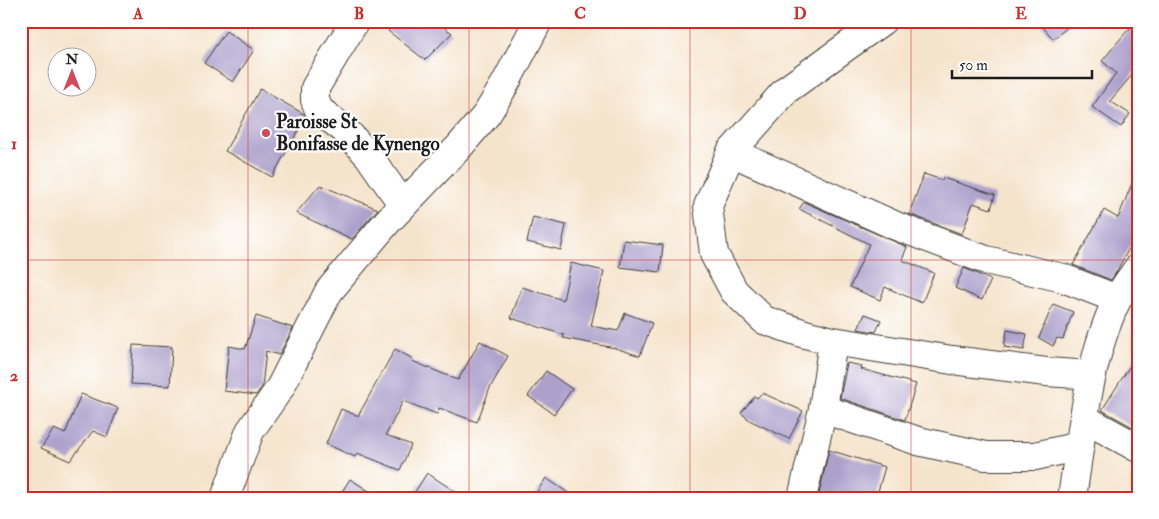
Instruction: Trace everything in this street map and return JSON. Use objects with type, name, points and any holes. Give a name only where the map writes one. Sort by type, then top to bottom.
[{"type":"street","points":[[355,21],[315,88],[315,100],[319,110],[345,130],[368,155],[403,205]]},
{"type":"street","points":[[225,498],[250,432],[280,388],[329,291],[358,255],[403,205],[460,147],[487,114],[538,21]]},
{"type":"street","points":[[882,21],[786,90],[731,152],[708,206],[714,254],[734,291],[764,320],[833,341],[952,360],[1046,372],[1092,375]]},
{"type":"street","points":[[731,152],[914,233],[986,260],[1063,278],[1118,298]]},
{"type":"street","points":[[1072,498],[1084,419],[1097,355],[1118,298],[1138,268]]},
{"type":"street","points":[[802,498],[823,409],[833,341]]},
{"type":"street","points":[[823,409],[918,441],[986,456],[1035,456],[1080,446]]},
{"type":"street","points":[[1084,419],[1138,448]]},
{"type":"building","points":[[398,21],[435,21],[452,33],[425,60],[388,31]]},
{"type":"building","points":[[1038,21],[1075,21],[1053,39]]},
{"type":"building","points":[[1138,21],[1138,68],[1110,101],[1130,114],[1121,127],[1092,107],[1116,73],[1102,61]]},
{"type":"building","points":[[226,31],[254,50],[233,82],[204,63]]},
{"type":"building","name":"Paroisse St Bonifasse de Kynengo","points":[[260,89],[304,114],[306,117],[272,177],[225,151]]},
{"type":"building","points":[[1137,171],[1138,232],[1111,280],[1073,265],[1104,210],[1118,218]]},
{"type":"building","points":[[924,174],[942,180],[943,178],[995,195],[991,209],[973,203],[962,234],[909,214]]},
{"type":"building","points":[[320,185],[378,209],[352,239],[296,213]]},
{"type":"building","points":[[804,202],[907,247],[902,260],[934,273],[922,303],[885,287],[880,300],[850,287],[869,244],[799,209]]},
{"type":"building","points":[[533,217],[566,225],[561,250],[527,242]]},
{"type":"building","points":[[624,240],[663,245],[660,272],[620,267]]},
{"type":"building","points":[[571,263],[604,271],[591,326],[618,331],[625,313],[652,323],[640,356],[615,348],[563,338],[564,335],[511,318],[522,287],[563,300]]},
{"type":"building","points":[[964,268],[991,280],[982,300],[955,288]]},
{"type":"building","points":[[1053,304],[1073,312],[1063,339],[1057,338],[1053,346],[1039,338]]},
{"type":"building","points":[[865,314],[881,320],[876,332],[858,329]]},
{"type":"building","points":[[256,316],[293,328],[279,355],[266,351],[262,387],[256,395],[224,391],[229,346],[245,349]]},
{"type":"building","points":[[1007,330],[1027,334],[1024,350],[1004,347]]},
{"type":"building","points":[[480,341],[508,356],[490,388],[477,422],[439,408],[437,414],[403,401],[386,435],[411,445],[400,470],[357,453],[355,457],[326,444],[341,409],[358,416],[395,349],[413,359],[412,361],[458,380]]},
{"type":"building","points":[[133,345],[172,347],[170,386],[131,384]]},
{"type":"building","points":[[1138,353],[1138,430],[1102,410]]},
{"type":"building","points":[[847,363],[862,366],[861,369],[916,384],[905,420],[840,398]]},
{"type":"building","points":[[546,371],[572,389],[554,414],[528,396]]},
{"type":"building","points":[[762,393],[803,411],[789,439],[751,421],[741,413],[755,396],[757,398]]},
{"type":"building","points":[[81,394],[118,408],[107,437],[93,431],[70,461],[41,448],[54,429],[65,434]]},
{"type":"building","points":[[829,450],[885,467],[876,498],[818,498]]},
{"type":"building","points":[[427,473],[465,498],[411,498]]},
{"type":"building","points":[[546,478],[576,498],[533,498]]},
{"type":"building","points":[[350,479],[380,498],[338,498]]},
{"type":"place","name":"Paroisse St Bonifasse de Kynengo","points":[[266,133]]}]
